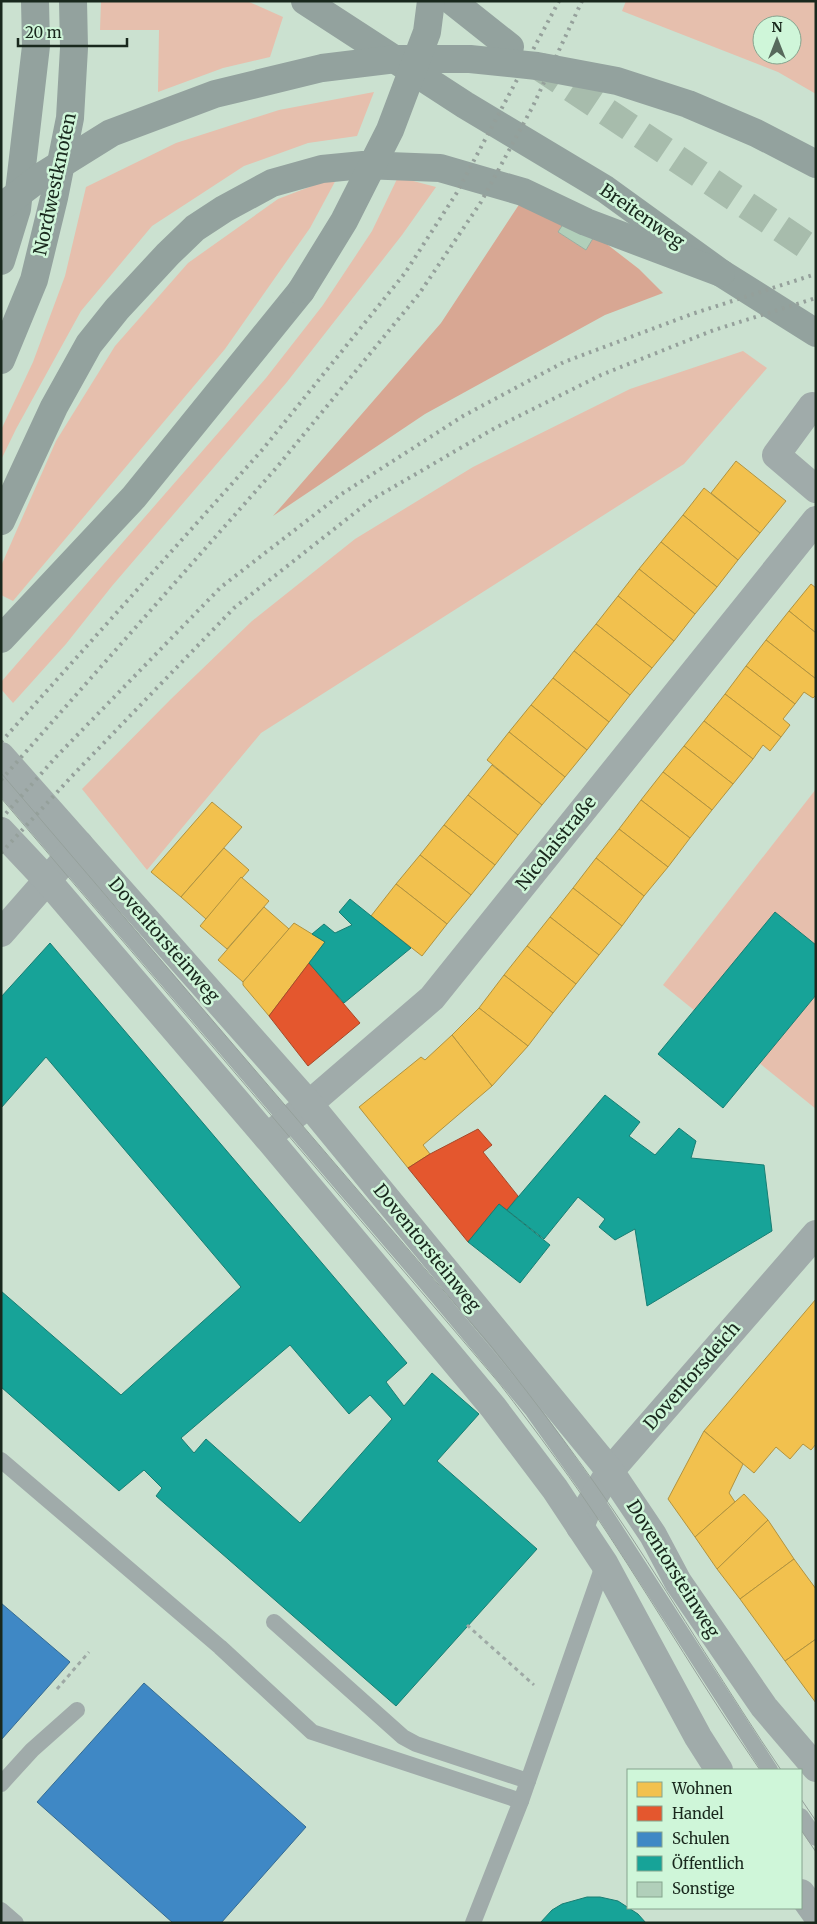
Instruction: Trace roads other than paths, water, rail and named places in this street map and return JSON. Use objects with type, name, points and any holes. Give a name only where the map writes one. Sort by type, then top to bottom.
[{"type":"highway","name":"Breitenweg","points":[[305,1],[465,105],[605,189],[721,273],[816,332]]},
{"type":"highway","points":[[1,639],[134,497],[301,291],[344,221],[390,130],[427,32],[431,1]]},
{"type":"highway","points":[[452,1],[505,44]]},
{"type":"highway","name":"Nordwestknoten","points":[[1,260],[18,209],[36,46],[36,11]]},
{"type":"highway","name":"Nordwestknoten","points":[[1,360],[34,280],[54,198],[70,118],[74,11]]},
{"type":"highway","points":[[1,207],[42,176],[111,133],[215,94],[322,68],[396,59],[470,59],[537,66],[616,81],[688,104],[756,133],[816,164]]},
{"type":"highway","points":[[1,521],[54,407],[89,344],[111,316],[168,254],[195,228],[224,209],[272,183],[330,168],[364,165],[440,168],[523,192],[586,222],[721,273]]},
{"type":"street","points":[[816,409],[812,406],[776,455],[816,489]]},
{"type":"street","name":"Nicolaistraße","points":[[277,1129],[309,1104],[432,998],[816,520]]},
{"type":"street","name":"Doventorsteinweg","points":[[1,756],[72,852],[309,1104],[610,1471],[653,1535],[678,1582],[764,1707],[816,1768]]},
{"type":"street","points":[[1,831],[277,1129],[493,1407],[555,1489],[604,1563],[698,1737],[718,1769]]},
{"type":"street","points":[[1,933],[72,852]]},
{"type":"street","name":"Doventorsdeich","points":[[580,1527],[594,1497],[610,1471],[816,1234]]},
{"type":"street","points":[[802,1894],[816,1914]]},
{"type":"lane","points":[[1,785],[72,852],[277,1129],[439,1298],[533,1411],[594,1497],[769,1769]]},
{"type":"lane","points":[[1,1460],[212,1641],[312,1732],[521,1801]]},
{"type":"lane","points":[[473,1923],[521,1801],[604,1563]]},
{"type":"lane","points":[[274,1622],[403,1737],[416,1744],[528,1781]]},
{"type":"lane","points":[[1,1784],[32,1750],[77,1710]]},
{"type":"lane","points":[[802,1817],[816,1838]]},
{"type":"lane","points":[[1,1910],[16,1923]]},
{"type":"tunnel","points":[[537,65],[816,252]]},
{"type":"tram line","points":[[1,773],[509,1369],[612,1508],[780,1769]]},
{"type":"tram line","points":[[1,798],[499,1383],[555,1457],[595,1515],[759,1769]]},
{"type":"tram line","points":[[802,1800],[816,1821]]},
{"type":"tram line","points":[[802,1831],[816,1852]]},
{"type":"railway","points":[[1,742],[263,449],[405,273],[456,194],[559,1]]},
{"type":"railway","points":[[1,780],[277,467],[419,294],[481,202],[533,106],[582,1]]},
{"type":"railway","points":[[1,819],[56,757],[221,587],[340,495],[463,416],[564,362],[692,314],[816,274]]},
{"type":"railway","points":[[1,853],[72,776],[234,608],[371,500],[495,428],[601,375],[714,330],[816,298]]}]
